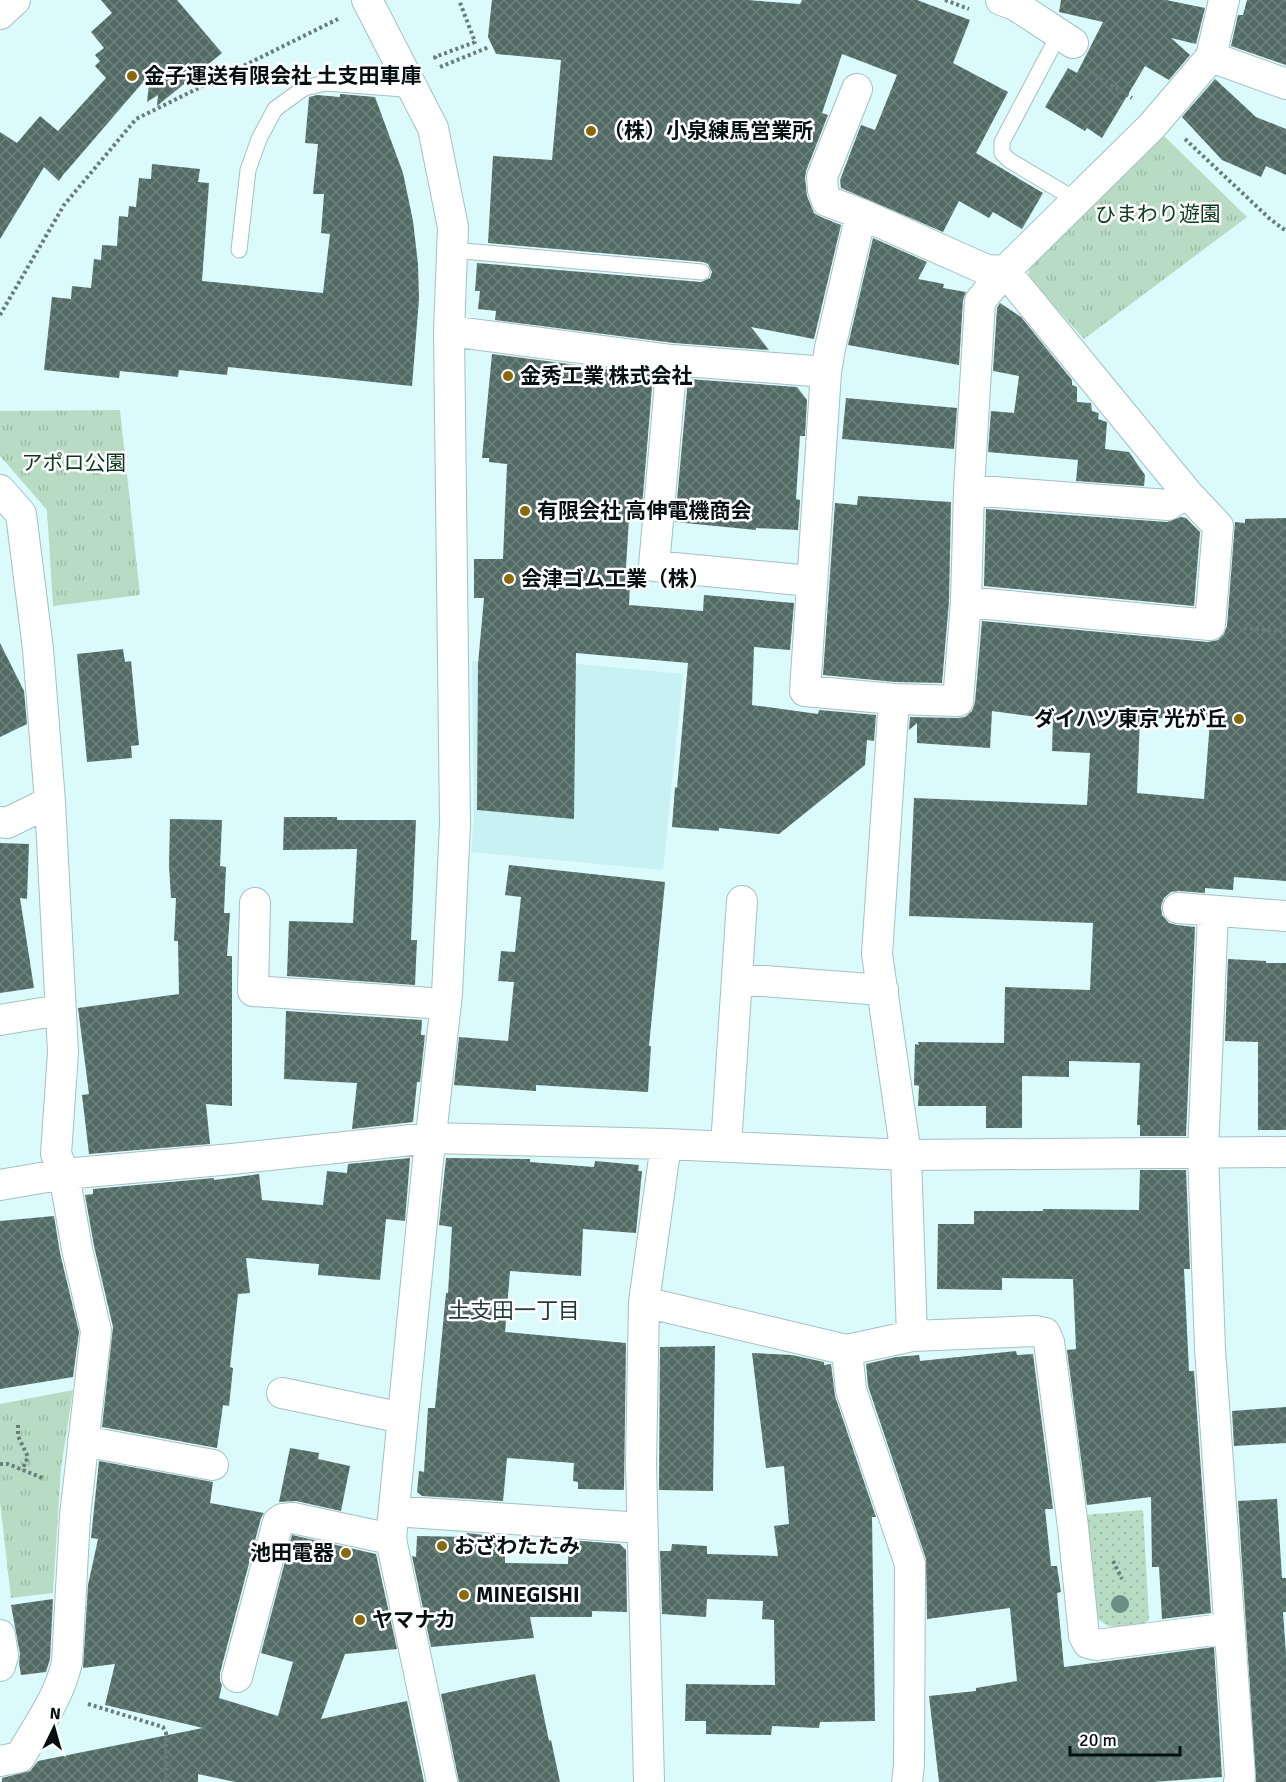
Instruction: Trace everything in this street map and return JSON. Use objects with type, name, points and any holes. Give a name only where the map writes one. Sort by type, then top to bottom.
[{"type":"street","points":[[0,14],[15,0]]},
{"type":"street","points":[[861,214],[826,372],[804,691],[894,699],[958,701],[966,602],[969,490],[980,301],[1005,271],[1152,126],[1211,57],[1224,0]]},
{"type":"street","points":[[368,2],[432,128],[453,226],[449,331],[455,824],[445,1004],[392,1525],[442,1782]]},
{"type":"street","points":[[1010,2],[1066,38]]},
{"type":"street","points":[[1211,57],[1286,84]]},
{"type":"street","points":[[857,89],[822,177],[827,201],[987,270],[1005,271],[1187,493],[1218,526],[1210,625],[966,602]]},
{"type":"street","points":[[449,331],[672,360],[826,372]]},
{"type":"street","points":[[672,360],[654,567],[811,581]]},
{"type":"street","points":[[0,490],[21,513],[37,641],[50,802],[63,1052],[56,1155],[64,1174],[77,1249],[96,1331],[78,1486],[67,1662],[64,1676],[56,1695],[20,1757],[0,1761]]},
{"type":"street","points":[[969,490],[1168,505],[1187,493]]},
{"type":"street","points":[[894,699],[877,954],[906,1155],[912,1336]]},
{"type":"street","points":[[0,822],[7,823],[50,802]]},
{"type":"street","points":[[726,1146],[742,901]]},
{"type":"street","points":[[255,903],[253,991],[445,1004]]},
{"type":"street","points":[[1178,908],[1286,916]]},
{"type":"street","points":[[1213,911],[1203,1152],[1210,1349],[1239,1782]]},
{"type":"street","points":[[737,979],[882,990]]},
{"type":"street","points":[[0,1020],[60,1010]]},
{"type":"street","points":[[0,1185],[64,1174],[430,1138],[726,1146],[906,1155],[1286,1152]]},
{"type":"street","points":[[649,1782],[641,1464],[644,1302],[666,1144]]},
{"type":"street","points":[[644,1302],[847,1350],[912,1336],[1035,1331],[1045,1333],[1049,1342],[1073,1527],[1084,1636],[1088,1643],[1096,1645],[1230,1628]]},
{"type":"street","points":[[847,1350],[851,1390],[910,1564],[908,1782]]},
{"type":"street","points":[[282,1393],[403,1418]]},
{"type":"street","points":[[83,1441],[213,1466]]},
{"type":"street","points":[[237,1677],[278,1522],[282,1519],[392,1525],[642,1528]]},
{"type":"street","points":[[0,1635],[3,1656],[0,1666]]},
{"type":"lane","points":[[1066,38],[1002,142],[1002,153],[1008,160],[1076,200]]},
{"type":"lane","points":[[239,250],[248,170],[259,139],[275,110],[304,87],[326,83],[402,89],[411,85]]},
{"type":"lane","points":[[452,250],[702,272]]},
{"type":"path","points":[[459,0],[475,42],[435,57],[439,67],[489,47]]},
{"type":"path","points":[[0,315],[64,205],[136,119],[368,2]]},
{"type":"path","points":[[1160,116],[1270,219],[1286,231]]},
{"type":"path","points":[[1210,625],[1286,632]]},
{"type":"path","points":[[18,1425],[18,1436],[28,1457],[22,1470]]},
{"type":"path","points":[[0,1464],[8,1464],[51,1482],[78,1486]]},
{"type":"path","points":[[56,1695],[162,1727],[165,1733],[167,1782]]},
{"type":"shaded area","points":[[472,661],[558,662],[683,674],[663,870],[471,852],[474,820]]},
{"type":"green space","name":"ひまわり遊園","points":[[1161,133],[1247,217],[1084,339],[1029,278],[1029,263]]},
{"type":"green space","name":"アポロ公園","points":[[120,410],[140,595],[53,606],[47,510],[0,456],[0,411]]},
{"type":"green space","points":[[73,1390],[61,1468],[53,1593],[11,1598],[0,1502],[0,1404]]},
{"type":"green space","points":[[1143,1510],[1149,1620],[1135,1629],[1108,1626],[1095,1617],[1084,1515]]},
{"type":"building","points":[[101,0],[177,0],[222,53],[157,106],[158,95],[147,102],[150,74],[59,181],[44,167],[0,239],[0,132],[17,143],[40,116],[58,131],[106,78],[95,66],[100,61],[95,55],[104,48],[91,32],[112,13]]},
{"type":"building","points":[[492,0],[747,0],[800,4],[802,0],[917,0],[970,20],[953,63],[1008,92],[976,153],[1043,193],[1022,229],[993,212],[989,218],[959,201],[943,232],[841,188],[840,180],[861,125],[875,130],[897,75],[842,54],[822,113],[828,115],[805,178],[807,196],[814,213],[841,225],[814,339],[751,327],[769,350],[674,343],[495,320],[496,311],[478,309],[480,291],[475,291],[477,263],[701,282],[710,278],[712,272],[708,264],[703,262],[488,243],[493,156],[552,160],[561,60],[496,54],[488,37]]},
{"type":"building","points":[[1061,0],[1166,0],[1205,8],[1196,44],[1171,38],[1190,55],[1169,80],[1145,66],[1102,138],[1087,128],[1085,131],[1045,107],[1068,68],[1077,73],[1103,22],[1059,12]]},
{"type":"building","points":[[1247,0],[1286,0],[1286,65],[1231,46],[1238,15],[1243,15]]},
{"type":"building","points":[[1215,79],[1256,117],[1286,129],[1286,175],[1266,166],[1261,177],[1222,160],[1182,117]]},
{"type":"building","points":[[340,94],[375,97],[403,173],[413,221],[418,264],[419,299],[412,386],[228,367],[227,375],[179,370],[178,377],[120,371],[119,378],[44,370],[52,297],[71,299],[72,286],[91,288],[94,259],[101,260],[102,245],[117,246],[119,216],[128,217],[129,206],[136,207],[139,178],[151,179],[152,164],[200,169],[198,182],[209,183],[202,281],[323,293],[330,234],[321,233],[324,194],[313,194],[318,144],[305,143],[309,97],[317,95],[340,97]]},
{"type":"building","points":[[873,238],[927,262],[918,279],[944,284],[943,288],[966,292],[963,300],[959,365],[848,345]]},
{"type":"building","points":[[1000,303],[1021,317],[1072,380],[1072,385],[1077,387],[1077,402],[1091,403],[1092,411],[1099,413],[1098,419],[1107,422],[1105,449],[1129,452],[1145,475],[1144,486],[1076,481],[1078,460],[988,452],[991,411],[1014,413],[1019,376],[993,371],[997,308]]},
{"type":"building","points":[[492,354],[653,375],[641,519],[629,518],[625,584],[630,584],[629,605],[703,611],[704,595],[794,603],[790,650],[754,647],[752,705],[818,714],[819,710],[876,715],[874,741],[867,740],[865,765],[779,834],[719,828],[719,831],[672,827],[688,663],[576,653],[574,819],[477,810],[478,664],[484,598],[474,598],[474,559],[503,559],[507,464],[489,462],[489,458],[482,458]]},
{"type":"building","points":[[688,379],[797,387],[807,400],[805,436],[800,436],[796,499],[800,500],[798,530],[756,528],[756,530],[675,522]]},
{"type":"building","points":[[846,398],[957,408],[954,449],[842,439]]},
{"type":"building","points":[[858,496],[951,502],[949,601],[942,683],[895,682],[823,675],[835,503],[857,505]]},
{"type":"building","points":[[986,509],[1167,522],[1181,517],[1186,518],[1200,532],[1194,606],[984,586]]},
{"type":"building","points":[[1286,518],[1286,881],[1234,877],[1233,890],[1205,888],[1205,893],[1179,891],[1171,892],[1164,898],[1161,906],[1162,915],[1169,923],[1195,927],[1186,1136],[1140,1136],[1140,1125],[1137,1125],[1140,1063],[1069,1061],[1069,1077],[1022,1076],[1022,1128],[986,1128],[986,1106],[918,1106],[919,1086],[914,1085],[915,1044],[919,1045],[918,1042],[1004,1043],[1005,987],[1090,990],[1093,923],[909,916],[914,798],[1087,805],[1090,753],[1052,751],[1053,719],[992,711],[990,748],[917,743],[917,723],[909,730],[910,717],[957,718],[965,717],[972,711],[975,702],[982,621],[1208,642],[1218,640],[1224,634],[1227,626],[1235,522],[1245,523],[1245,519]],"holes":[[[1140,717],[1210,721],[1204,799],[1137,793]]]},
{"type":"building","points":[[0,643],[24,691],[27,724],[0,737]]},
{"type":"building","points":[[123,649],[125,662],[131,661],[139,745],[131,746],[132,758],[87,762],[77,654]]},
{"type":"building","points":[[284,817],[416,820],[411,940],[417,940],[415,985],[287,976],[289,921],[353,923],[357,849],[283,850]]},
{"type":"building","points":[[170,819],[222,820],[220,866],[226,867],[224,913],[230,913],[227,956],[232,956],[232,1106],[206,1104],[210,1144],[89,1154],[82,1095],[89,1094],[78,1008],[179,994],[178,941],[174,941],[176,898],[171,898],[169,866]]},
{"type":"building","points":[[0,843],[29,844],[27,899],[20,898],[34,988],[0,993]]},
{"type":"building","points":[[509,865],[665,882],[649,1046],[651,1046],[648,1092],[536,1085],[536,1091],[454,1085],[459,1037],[508,1041],[514,982],[498,981],[501,951],[515,952],[521,897],[505,895]]},
{"type":"building","points":[[1228,959],[1286,963],[1286,1130],[1258,1130],[1258,1042],[1225,1041]]},
{"type":"building","points":[[286,1011],[422,1020],[421,1035],[425,1035],[413,1122],[352,1129],[357,1083],[284,1079]]},
{"type":"building","points":[[410,1158],[405,1221],[386,1219],[380,1280],[318,1275],[319,1264],[246,1258],[250,1293],[238,1294],[230,1367],[233,1368],[229,1406],[223,1405],[217,1448],[102,1427],[113,1327],[85,1195],[93,1194],[93,1189],[214,1178],[214,1180],[259,1174],[262,1200],[323,1205],[327,1171],[347,1173],[348,1164]]},
{"type":"building","points":[[446,1158],[530,1159],[530,1162],[594,1167],[595,1161],[639,1165],[638,1171],[642,1171],[636,1233],[583,1229],[581,1276],[510,1271],[505,1332],[626,1343],[624,1490],[578,1489],[578,1482],[573,1481],[574,1463],[507,1458],[503,1501],[422,1496],[417,1492],[419,1471],[424,1472],[428,1408],[435,1408],[446,1293],[448,1293],[452,1227],[439,1225]]},
{"type":"building","points":[[1140,1170],[1186,1170],[1190,1269],[1184,1269],[1189,1371],[1194,1371],[1211,1613],[1162,1619],[1159,1567],[1152,1567],[1151,1497],[1087,1505],[1067,1350],[1076,1349],[1073,1279],[1002,1278],[1002,1290],[937,1289],[938,1224],[974,1224],[974,1211],[1139,1210]]},
{"type":"building","points":[[54,1216],[60,1253],[79,1332],[73,1377],[0,1389],[0,1221]]},
{"type":"building","points":[[715,1346],[713,1491],[659,1490],[660,1347]]},
{"type":"building","points":[[1016,1351],[1017,1355],[1033,1354],[1053,1509],[1045,1509],[1051,1566],[1057,1566],[1061,1592],[1057,1593],[1064,1667],[1214,1647],[1222,1777],[1153,1782],[939,1782],[929,1696],[976,1691],[976,1688],[1017,1681],[1010,1608],[927,1619],[926,1559],[868,1386],[866,1364],[896,1357],[919,1355],[920,1361]]},
{"type":"building","points":[[752,1353],[792,1355],[824,1362],[824,1365],[831,1364],[835,1396],[876,1517],[872,1517],[875,1721],[820,1722],[819,1728],[772,1726],[771,1735],[706,1734],[706,1721],[685,1721],[686,1684],[775,1685],[774,1620],[762,1619],[763,1601],[707,1599],[706,1617],[662,1614],[660,1551],[671,1551],[672,1544],[707,1546],[707,1554],[778,1556],[774,1526],[789,1524],[784,1466],[766,1468]]},
{"type":"building","points":[[1286,1407],[1286,1443],[1234,1446],[1232,1411]]},
{"type":"building","points":[[290,1448],[319,1453],[318,1459],[350,1466],[341,1511],[296,1501],[279,1502]]},
{"type":"building","points":[[99,1461],[213,1482],[210,1503],[264,1513],[220,1673],[222,1685],[219,1698],[278,1716],[293,1662],[261,1653],[292,1535],[376,1554],[397,1649],[345,1654],[321,1719],[407,1701],[424,1782],[235,1782],[198,1774],[198,1782],[2,1782],[2,1778],[30,1771],[38,1761],[203,1728],[105,1705],[115,1664],[83,1668],[88,1585],[98,1539],[91,1538]]},
{"type":"building","points":[[1277,1499],[1282,1578],[1286,1578],[1286,1612],[1283,1612],[1286,1654],[1286,1782],[1256,1782],[1238,1501]]},
{"type":"building","points":[[466,1533],[505,1537],[505,1563],[568,1564],[569,1540],[620,1544],[626,1550],[627,1612],[592,1611],[592,1617],[530,1617],[534,1638],[431,1647],[412,1556],[416,1557],[417,1536],[470,1537]]},
{"type":"building","points":[[53,1599],[50,1659],[46,1672],[21,1675],[20,1654],[11,1605]]},
{"type":"building","points":[[535,1674],[560,1782],[459,1782],[441,1694]]},
{"type":"place","name":"金子運送有限会社 土支田車庫","points":[[132,76]]},
{"type":"place","name":"（株）小泉練馬営業所","points":[[591,131]]},
{"type":"place","name":"金秀工業 株式会社","points":[[508,376]]},
{"type":"place","name":"有限会社 高伸電機商会","points":[[525,511]]},
{"type":"place","name":"会津ゴム工業（株）","points":[[509,579]]},
{"type":"place","name":"ダイハツ東京 光が丘","points":[[1239,719]]},
{"type":"place","name":"おざわたたみ","points":[[442,1546]]},
{"type":"place","name":"池田電器","points":[[346,1553]]},
{"type":"place","name":"MINEGISHI","points":[[464,1595]]},
{"type":"place","name":"ヤマナカ","points":[[360,1620]]},
{"type":"district","name":"土支田一丁目","points":[[514,1310]]}]
